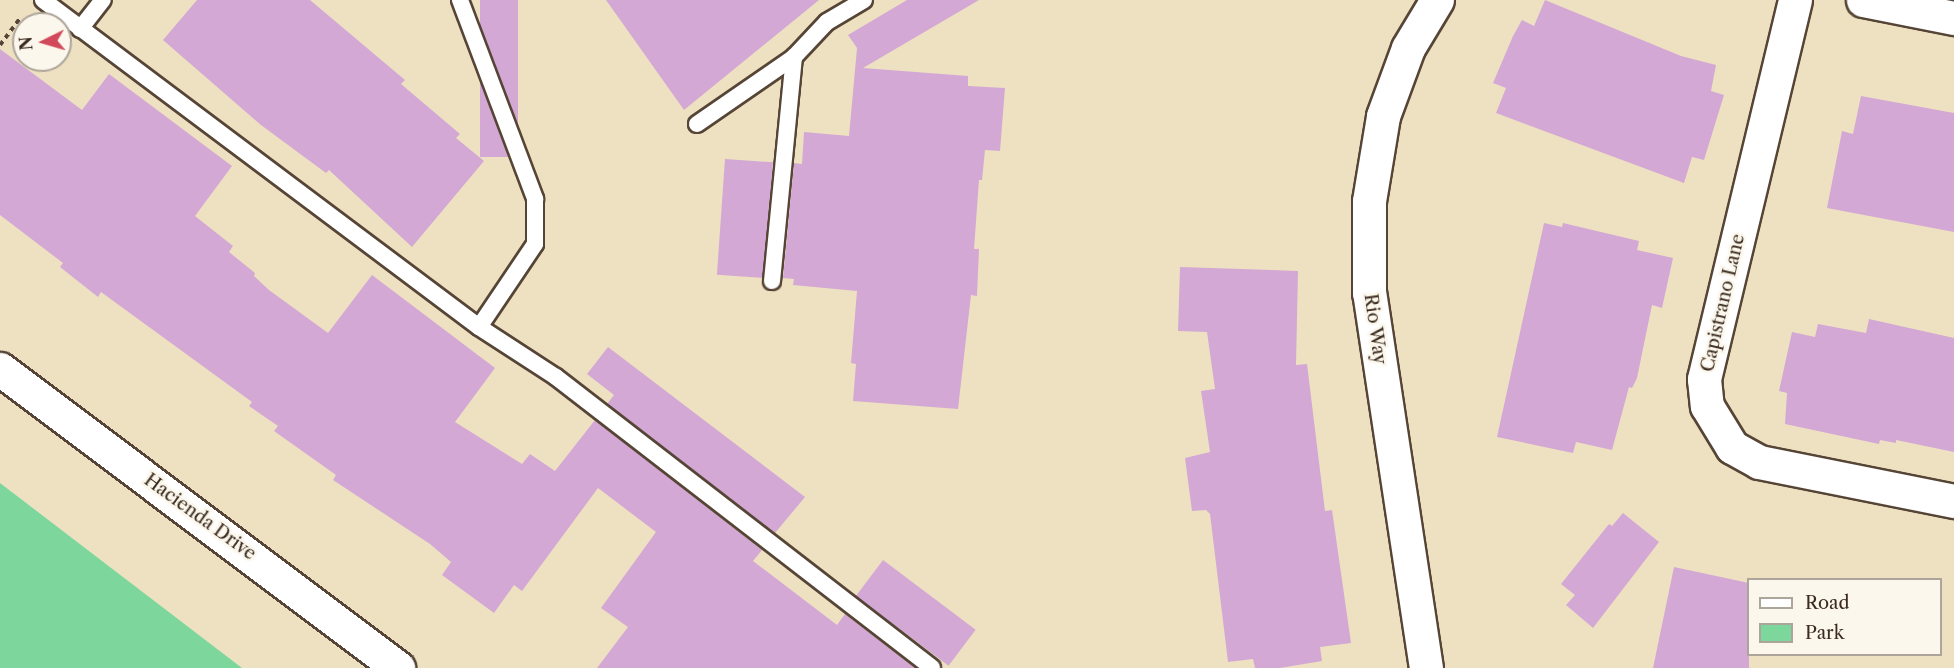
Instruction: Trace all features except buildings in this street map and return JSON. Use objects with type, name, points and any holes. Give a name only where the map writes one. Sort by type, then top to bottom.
[{"type":"street","name":"Rio Way","points":[[1426,668],[1369,293],[1369,201],[1383,116],[1408,48],[1437,0]]},
{"type":"street","name":"Capistrano Lane","points":[[1796,0],[1704,379],[1707,406],[1732,447],[1759,462],[1954,501]]},
{"type":"street","points":[[1863,0],[1954,18]]},
{"type":"street","name":"Hacienda Drive","points":[[0,369],[398,668]]},
{"type":"lane","points":[[43,0],[479,327],[556,377],[932,668]]},
{"type":"lane","points":[[80,29],[103,0]]},
{"type":"lane","points":[[460,0],[535,199],[535,244],[479,327]]},
{"type":"lane","points":[[697,124],[794,57],[827,21],[864,0]]},
{"type":"lane","points":[[772,281],[794,57]]},
{"type":"path","points":[[0,45],[27,9]]},
{"type":"green space","points":[[0,483],[242,668],[0,668]]}]
